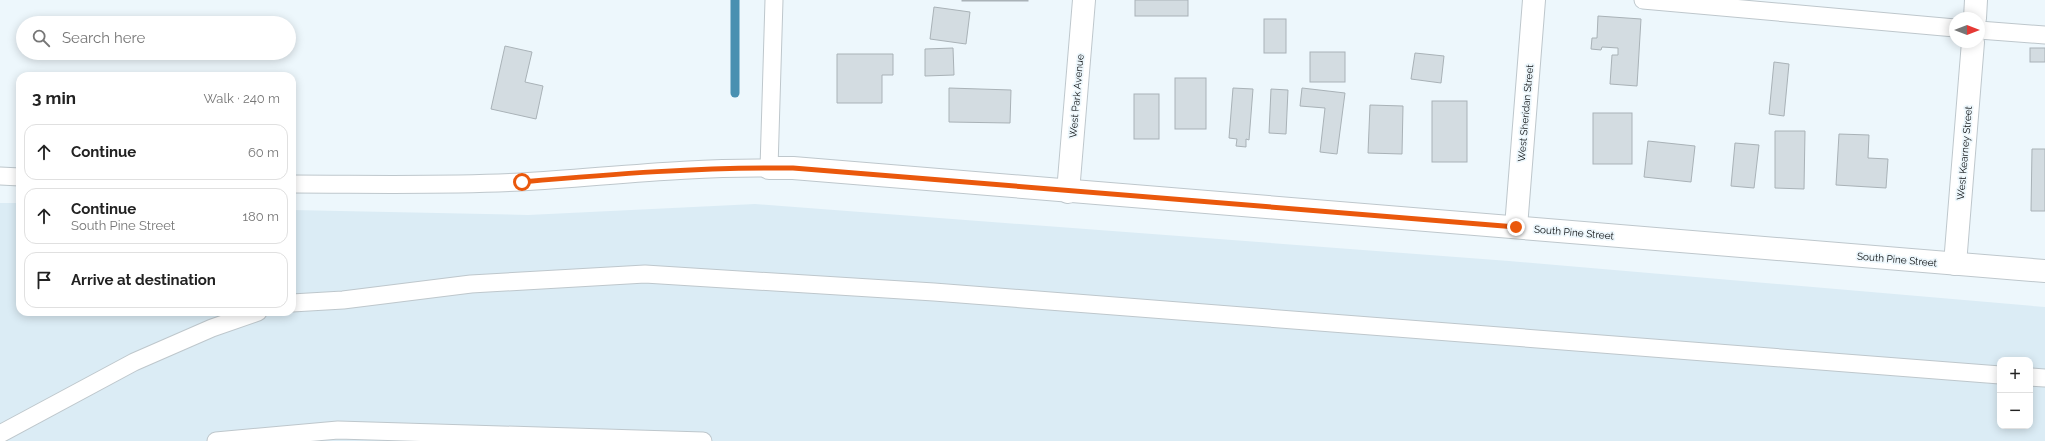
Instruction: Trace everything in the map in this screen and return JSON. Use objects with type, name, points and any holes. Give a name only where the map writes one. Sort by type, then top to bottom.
[{"type":"street","name":"West Park Avenue","points":[[1068,192],[1084,0]]},
{"type":"street","name":"West Sheridan Street","points":[[1516,227],[1534,0]]},
{"type":"street","points":[[1975,12],[1976,0]]},
{"type":"street","name":"West Kearney Street","points":[[1955,264],[1973,48]]},
{"type":"street","name":"South Pine Street","points":[[768,168],[793,168],[1068,192],[1516,227],[2045,271]]},
{"type":"lane","points":[[296,184],[430,184],[514,182],[646,172],[731,168],[768,168],[774,0]]},
{"type":"lane","points":[[1643,0],[1949,27]]},
{"type":"lane","points":[[1985,30],[2045,35]]},
{"type":"lane","points":[[0,176],[16,177]]},
{"type":"lane","points":[[296,303],[343,300],[471,284],[645,274],[934,292],[1997,375]]},
{"type":"lane","points":[[0,434],[134,362],[212,328],[246,316]]},
{"type":"lane","points":[[2033,377],[2045,378]]},
{"type":"lane","points":[[216,441],[338,430],[702,441]]},
{"type":"shaded area","points":[[0,203],[16,203],[16,316],[296,316],[296,210],[528,215],[755,204],[1509,261],[2045,307],[2045,441],[0,441]]},
{"type":"building","points":[[1028,0],[1028,1],[962,1]]},
{"type":"building","points":[[1135,0],[1188,0],[1188,16],[1135,16]]},
{"type":"building","points":[[934,7],[970,12],[966,44],[930,39]]},
{"type":"building","points":[[1598,16],[1641,19],[1637,86],[1610,84],[1612,55],[1618,55],[1618,48],[1602,47],[1601,50],[1591,49],[1592,38],[1597,38]]},
{"type":"building","points":[[1264,19],[1286,19],[1286,53],[1264,53]]},
{"type":"building","points":[[505,46],[532,52],[525,82],[543,86],[536,119],[491,109]]},
{"type":"building","points":[[953,48],[954,75],[925,76],[925,49]]},
{"type":"building","points":[[2030,48],[2045,48],[2045,62],[2030,62]]},
{"type":"building","points":[[1310,52],[1345,52],[1345,82],[1310,82]]},
{"type":"building","points":[[1415,53],[1444,56],[1441,83],[1411,79]]},
{"type":"building","points":[[837,54],[893,54],[893,75],[882,75],[882,103],[837,103]]},
{"type":"building","points":[[1774,62],[1789,64],[1784,116],[1769,114]]},
{"type":"building","points":[[1175,78],[1206,78],[1206,129],[1175,129]]},
{"type":"building","points":[[949,88],[1011,90],[1010,123],[949,122]]},
{"type":"building","points":[[1233,88],[1253,89],[1249,140],[1246,139],[1246,147],[1236,146],[1237,139],[1229,138]]},
{"type":"building","points":[[1302,88],[1345,93],[1337,154],[1320,152],[1325,108],[1300,106]]},
{"type":"building","points":[[1271,89],[1288,90],[1286,134],[1269,133]]},
{"type":"building","points":[[1134,94],[1159,94],[1159,139],[1134,139]]},
{"type":"building","points":[[1432,101],[1467,101],[1467,162],[1432,162]]},
{"type":"building","points":[[1370,105],[1403,106],[1402,154],[1368,153]]},
{"type":"building","points":[[1593,113],[1632,113],[1632,164],[1593,164]]},
{"type":"building","points":[[1775,131],[1805,131],[1804,189],[1775,188]]},
{"type":"building","points":[[1839,134],[1869,135],[1868,158],[1888,159],[1886,188],[1836,185]]},
{"type":"building","points":[[1648,141],[1695,146],[1691,182],[1644,177]]},
{"type":"building","points":[[1735,143],[1759,145],[1754,188],[1731,186]]},
{"type":"building","points":[[2032,149],[2045,149],[2045,211],[2031,211]]},
{"type":"waterway","points":[[735,0],[735,93]]},
{"type":"route","points":[[522,182],[646,172],[731,168],[793,168],[1068,192],[1516,227]]}]
